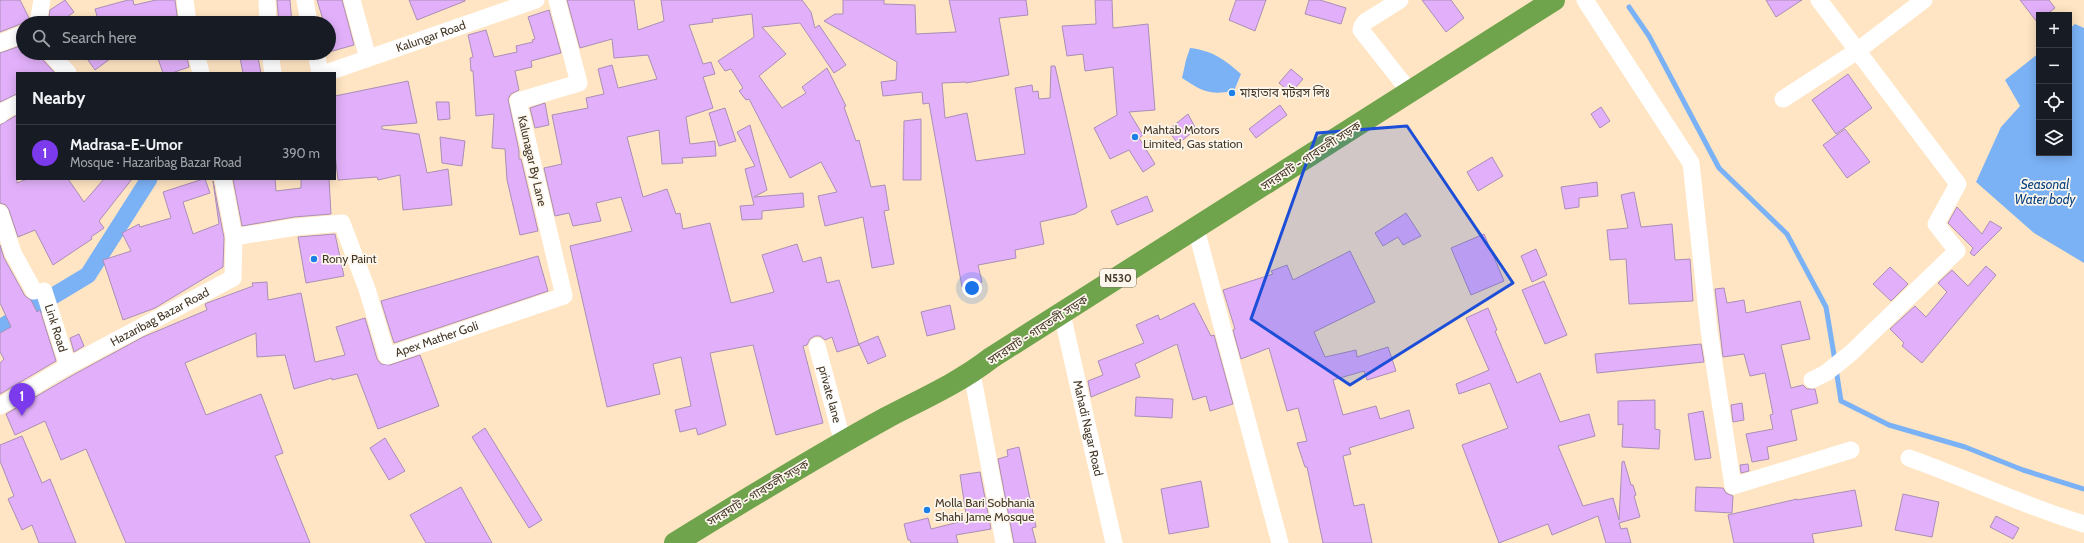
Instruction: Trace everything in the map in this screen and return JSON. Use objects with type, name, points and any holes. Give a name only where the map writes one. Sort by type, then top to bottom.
[{"type":"highway","name":"সদরঘাট - গাবতলী সড়ক","points":[[675,543],[781,478],[972,373],[991,358],[1554,0]]},
{"type":"street","points":[[39,16],[42,0],[46,0]]},
{"type":"street","points":[[185,0],[187,16]]},
{"type":"street","points":[[267,0],[268,16]]},
{"type":"street","points":[[304,0],[307,16]]},
{"type":"street","points":[[352,0],[368,58]]},
{"type":"street","name":"Kalungar Road","points":[[329,72],[536,0]]},
{"type":"street","name":"Kalunagar By Lane","points":[[557,0],[579,83],[518,101],[564,296]]},
{"type":"street","points":[[1400,0],[1366,22],[1362,26],[1361,30],[1410,92]]},
{"type":"street","points":[[1585,0],[1691,164],[1709,330],[1733,486],[1851,450]]},
{"type":"street","points":[[1819,0],[1958,184],[1936,224],[1957,251],[1851,353],[1819,376]]},
{"type":"street","points":[[1783,99],[1857,51],[1924,0]]},
{"type":"street","points":[[0,43],[16,37]]},
{"type":"street","points":[[56,60],[67,72]]},
{"type":"street","points":[[198,60],[201,72]]},
{"type":"street","points":[[271,60],[273,72]]},
{"type":"street","points":[[317,60],[320,72]]},
{"type":"street","points":[[1,112],[16,104]]},
{"type":"street","name":"Hazaribag Bazar Road","points":[[0,406],[68,366],[233,278],[234,237],[223,180]]},
{"type":"street","name":"Link Road","points":[[0,213],[13,253],[39,291],[68,366]]},
{"type":"street","name":"Apex Mather Goli","points":[[234,237],[296,227],[342,223],[367,289],[387,356],[564,296]]},
{"type":"street","points":[[1196,229],[1280,543]]},
{"type":"street","name":"Mahadi Nagar Road","points":[[1062,314],[1114,543]]},
{"type":"street","name":"private lane","points":[[817,346],[843,443]]},
{"type":"street","points":[[972,373],[1004,543]]},
{"type":"street","points":[[1909,458],[1962,476],[2050,514],[2084,524]]},
{"type":"highlighted area","points":[[1407,126],[1513,283],[1350,385],[1251,319],[1317,133]]},
{"type":"water","name":"Seasonal Water body","points":[[2075,24],[2084,28],[2084,263],[2034,233],[1976,182],[2001,127],[2020,106],[2005,80],[2036,55],[2036,156],[2072,156],[2072,26]]},
{"type":"water","points":[[1190,48],[1205,51],[1218,56],[1241,74],[1234,91],[1219,93],[1207,91],[1182,78]]},
{"type":"building","points":[[0,0],[20,0],[28,16],[16,16],[16,26],[0,32]]},
{"type":"building","points":[[65,0],[74,12],[69,16],[49,16],[50,10]]},
{"type":"building","points":[[128,0],[133,0],[134,5],[156,0],[175,0],[177,16],[97,16],[95,9]]},
{"type":"building","points":[[277,0],[290,0],[291,16],[278,16]]},
{"type":"building","points":[[317,0],[342,0],[354,45],[336,50],[336,16],[322,16]]},
{"type":"building","points":[[409,0],[465,0],[465,1],[417,20]]},
{"type":"building","points":[[567,0],[634,0],[638,30],[664,21],[661,0],[802,0],[811,12],[815,28],[819,25],[846,65],[834,73],[800,23],[762,27],[786,54],[759,76],[782,108],[806,93],[802,87],[827,68],[846,106],[844,107],[856,141],[859,140],[871,187],[885,185],[889,210],[884,211],[894,264],[872,268],[863,217],[825,226],[818,196],[837,192],[821,162],[790,178],[749,99],[746,100],[739,91],[743,88],[731,69],[725,71],[718,61],[754,37],[752,14],[712,19],[713,22],[689,25],[703,64],[711,62],[715,74],[703,77],[713,108],[686,117],[690,144],[715,141],[716,156],[682,158],[683,163],[662,164],[659,130],[627,137],[643,197],[667,189],[676,214],[680,213],[683,229],[710,223],[731,303],[774,292],[762,255],[797,244],[803,262],[821,257],[827,283],[839,280],[859,345],[837,352],[832,337],[825,340],[820,336],[815,336],[810,339],[807,345],[803,346],[823,423],[776,435],[753,345],[710,353],[726,425],[698,435],[696,428],[680,432],[675,410],[691,406],[681,357],[653,364],[660,394],[607,407],[570,246],[632,231],[621,197],[596,203],[601,221],[573,226],[569,213],[555,216],[544,168],[562,164],[552,115],[588,108],[586,98],[604,94],[598,69],[612,65],[618,88],[657,79],[648,55],[614,58],[612,39],[580,48]]},
{"type":"building","points":[[843,0],[884,0],[884,4],[915,5],[916,34],[956,32],[949,0],[1026,0],[1028,15],[999,18],[1009,75],[966,83],[942,83],[945,118],[967,113],[976,161],[1025,154],[1015,88],[1032,85],[1033,92],[1038,91],[1039,99],[1050,98],[1051,66],[1055,66],[1087,207],[1075,214],[1040,222],[1044,244],[1015,250],[1016,258],[978,265],[982,282],[962,287],[929,103],[923,104],[922,92],[883,96],[881,82],[896,80],[897,62],[824,21],[835,14],[843,14]]},
{"type":"building","points":[[1095,0],[1112,0],[1113,28],[1148,24],[1155,110],[1129,112],[1143,135],[1139,138],[1155,164],[1143,172],[1129,150],[1110,159],[1094,128],[1117,115],[1113,67],[1085,71],[1083,54],[1067,56],[1062,26],[1096,24]]},
{"type":"building","points":[[1236,0],[1266,0],[1255,31],[1229,20]]},
{"type":"building","points":[[1309,0],[1320,0],[1346,8],[1341,24],[1305,14]]},
{"type":"building","points":[[1422,0],[1451,0],[1464,18],[1446,32]]},
{"type":"building","points":[[1766,0],[1802,0],[1776,17]]},
{"type":"building","points":[[2020,0],[2049,0],[2055,8],[2050,12],[2036,12],[2036,21]]},
{"type":"building","points":[[549,10],[561,53],[531,61],[532,67],[515,71],[519,90],[511,94],[508,99],[519,151],[519,159],[521,159],[538,231],[520,235],[507,180],[505,149],[492,148],[494,114],[476,116],[473,71],[471,71],[470,58],[473,57],[468,35],[486,30],[494,57],[517,52],[516,46],[533,42],[532,40],[535,39],[528,17]]},
{"type":"building","points":[[16,47],[16,60],[43,60],[54,72],[16,72],[16,94],[0,102],[0,53]]},
{"type":"building","points":[[88,60],[109,60],[95,70]]},
{"type":"building","points":[[158,60],[188,60],[189,67],[175,72],[163,72]]},
{"type":"building","points":[[240,60],[258,60],[261,72],[243,72]]},
{"type":"building","points":[[1291,69],[1303,79],[1291,93],[1279,83]]},
{"type":"building","points":[[1848,74],[1872,108],[1836,134],[1812,100]]},
{"type":"building","points":[[408,81],[417,123],[382,126],[382,129],[419,134],[427,173],[448,169],[452,205],[403,210],[400,175],[378,180],[377,177],[338,180],[336,163],[336,96]]},
{"type":"building","points":[[436,102],[449,102],[450,119],[438,120]]},
{"type":"building","points":[[545,103],[549,125],[535,128],[530,108]]},
{"type":"building","points":[[1280,105],[1287,115],[1256,138],[1249,129]]},
{"type":"building","points":[[1601,107],[1610,121],[1600,128],[1591,114]]},
{"type":"building","points":[[725,108],[736,141],[719,146],[709,113]]},
{"type":"building","points":[[1188,114],[1196,129],[1178,144],[1168,130]]},
{"type":"building","points":[[16,116],[17,183],[24,180],[69,180],[84,202],[103,180],[131,180],[99,221],[104,228],[91,237],[92,239],[53,265],[35,230],[18,237],[9,210],[6,205],[0,203],[0,125]]},
{"type":"building","points":[[921,119],[921,180],[903,180],[904,121]]},
{"type":"building","points":[[750,125],[767,190],[754,197],[803,193],[804,207],[762,211],[762,219],[742,220],[740,206],[754,205],[745,169],[755,166],[737,132]]},
{"type":"building","points":[[1845,129],[1870,162],[1847,178],[1823,145]]},
{"type":"building","points":[[440,137],[465,141],[462,166],[442,163]]},
{"type":"building","points":[[1492,157],[1503,176],[1478,191],[1467,172]]},
{"type":"building","points":[[200,180],[205,180],[210,193],[183,202],[193,234],[219,224],[213,181],[224,238],[223,267],[155,308],[123,320],[103,260],[131,251],[122,233],[139,224],[140,227],[171,218],[163,192]]},
{"type":"building","points":[[233,180],[275,180],[276,191],[301,188],[301,180],[329,180],[331,214],[294,217],[242,226]]},
{"type":"building","points":[[1597,182],[1598,196],[1579,198],[1579,207],[1565,209],[1561,187]]},
{"type":"building","points":[[1634,192],[1641,227],[1672,224],[1675,260],[1690,259],[1693,301],[1629,304],[1626,259],[1610,260],[1607,230],[1628,228],[1621,195]]},
{"type":"building","points":[[1147,196],[1153,211],[1117,225],[1111,211]]},
{"type":"building","points":[[1957,207],[1982,234],[1990,221],[2002,228],[1974,256],[1970,253],[1973,248],[1948,223]]},
{"type":"building","points":[[1406,213],[1421,236],[1403,245],[1398,237],[1383,246],[1375,233]]},
{"type":"building","points":[[335,234],[344,276],[306,283],[298,237]]},
{"type":"building","points":[[1484,234],[1504,281],[1471,295],[1451,248]]},
{"type":"building","points":[[0,245],[4,258],[25,296],[31,300],[37,312],[40,310],[56,361],[0,394],[0,363],[4,359],[0,352],[0,333],[11,327],[0,303]]},
{"type":"building","points":[[1536,249],[1547,275],[1532,282],[1521,256]]},
{"type":"building","points":[[1350,251],[1375,302],[1314,332],[1325,357],[1356,350],[1357,357],[1388,347],[1396,371],[1367,380],[1364,371],[1333,380],[1343,415],[1376,406],[1380,419],[1409,410],[1414,428],[1349,448],[1351,454],[1343,456],[1354,506],[1364,504],[1372,543],[1323,543],[1307,467],[1305,467],[1297,443],[1307,441],[1298,408],[1287,411],[1269,348],[1241,359],[1233,330],[1235,329],[1223,290],[1273,274],[1271,271],[1287,265],[1293,280]]},
{"type":"building","points":[[538,256],[548,291],[394,343],[381,301]]},
{"type":"building","points":[[1986,266],[1996,275],[1922,363],[1902,346],[1904,343],[1890,329],[1915,306],[1926,317],[1947,292],[1938,283],[1952,270],[1968,286]]},
{"type":"building","points":[[1890,267],[1908,284],[1891,301],[1873,284]]},
{"type":"building","points":[[1544,281],[1567,335],[1545,344],[1522,290]]},
{"type":"building","points":[[267,282],[268,300],[301,293],[315,362],[345,355],[336,327],[365,318],[377,359],[381,364],[390,365],[420,355],[439,406],[378,429],[357,374],[332,380],[332,378],[294,389],[285,355],[257,357],[256,333],[185,363],[206,415],[261,394],[283,453],[275,456],[310,543],[126,543],[86,449],[61,460],[45,421],[15,435],[6,414],[143,337],[207,310],[205,304],[253,286],[252,283]]},
{"type":"building","points":[[1724,288],[1727,303],[1744,300],[1746,313],[1800,301],[1810,339],[1781,345],[1791,388],[1803,385],[1807,389],[1815,389],[1818,403],[1791,410],[1797,440],[1767,447],[1769,459],[1752,462],[1746,434],[1773,429],[1770,415],[1773,414],[1765,373],[1750,376],[1744,354],[1723,357],[1715,289]]},
{"type":"building","points":[[1194,303],[1211,336],[1214,335],[1233,404],[1210,411],[1206,396],[1193,400],[1177,344],[1135,364],[1140,377],[1091,397],[1088,381],[1103,375],[1098,361],[1144,343],[1136,325],[1158,315],[1160,320]]},
{"type":"building","points":[[950,305],[955,329],[927,336],[921,312]]},
{"type":"building","points":[[1488,308],[1497,330],[1495,331],[1517,383],[1540,373],[1560,422],[1589,414],[1595,436],[1558,446],[1583,506],[1613,498],[1619,520],[1622,462],[1624,461],[1631,485],[1633,485],[1636,495],[1634,496],[1640,517],[1619,523],[1621,529],[1627,528],[1631,543],[1606,543],[1598,516],[1552,535],[1548,524],[1499,543],[1462,445],[1508,428],[1490,383],[1459,394],[1456,384],[1489,370],[1466,318]]},
{"type":"building","points":[[79,334],[84,346],[74,352],[70,338]]},
{"type":"building","points":[[878,336],[886,356],[868,364],[859,344]]},
{"type":"building","points":[[1701,344],[1704,362],[1597,373],[1595,354]]},
{"type":"building","points":[[1136,397],[1173,399],[1172,418],[1135,416]]},
{"type":"building","points":[[1655,400],[1655,429],[1660,430],[1659,449],[1622,447],[1623,424],[1618,425],[1618,401]]},
{"type":"building","points":[[1742,403],[1744,420],[1733,422],[1731,405]]},
{"type":"building","points":[[1703,411],[1711,458],[1695,460],[1688,414]]},
{"type":"building","points":[[485,428],[542,520],[529,528],[472,437]]},
{"type":"building","points":[[22,436],[42,483],[50,479],[76,543],[39,543],[32,525],[22,530],[8,499],[14,496],[0,461],[0,445]]},
{"type":"building","points":[[385,438],[405,471],[389,480],[370,448]]},
{"type":"building","points":[[1019,447],[1036,527],[1032,528],[1036,543],[1014,543],[998,459],[1008,456],[1007,450]]},
{"type":"building","points":[[1748,464],[1749,471],[1741,473],[1740,465]]},
{"type":"building","points":[[980,472],[991,529],[956,535],[958,543],[911,543],[910,540],[908,540],[904,524],[928,518],[931,529],[967,520],[960,475]]},
{"type":"building","points":[[1201,481],[1209,527],[1169,534],[1161,489]]},
{"type":"building","points":[[461,487],[492,543],[426,543],[410,515]]},
{"type":"building","points":[[1696,487],[1723,488],[1726,493],[1733,496],[1732,513],[1695,511]]},
{"type":"building","points":[[1855,490],[1862,526],[1812,534],[1814,543],[1734,543],[1728,515],[1797,499]]},
{"type":"building","points":[[1903,494],[1939,502],[1932,537],[1895,530]]},
{"type":"building","points":[[1996,516],[2019,528],[2013,539],[1990,527]]},
{"type":"waterway","points":[[1629,7],[1649,36],[1719,168],[1787,234],[1826,307],[1835,361]]},
{"type":"waterway","points":[[0,328],[88,275],[148,180]]},
{"type":"waterway","points":[[1836,369],[1841,401],[1889,425],[1965,447],[2023,470],[2084,489]]},
{"type":"place","name":"মাহাতাব মটরস লিঃ","points":[[1232,93]]},
{"type":"place","name":"Mahtab Motors Limited, Gas station","points":[[1135,137]]},
{"type":"place","name":"Rony Paint","points":[[314,259]]},
{"type":"place","name":"Madrasa-E-Umor","points":[[22,416]]},
{"type":"place","name":"Molla Bari Sobhania Shahi Jame Mosque","points":[[927,510]]}]
